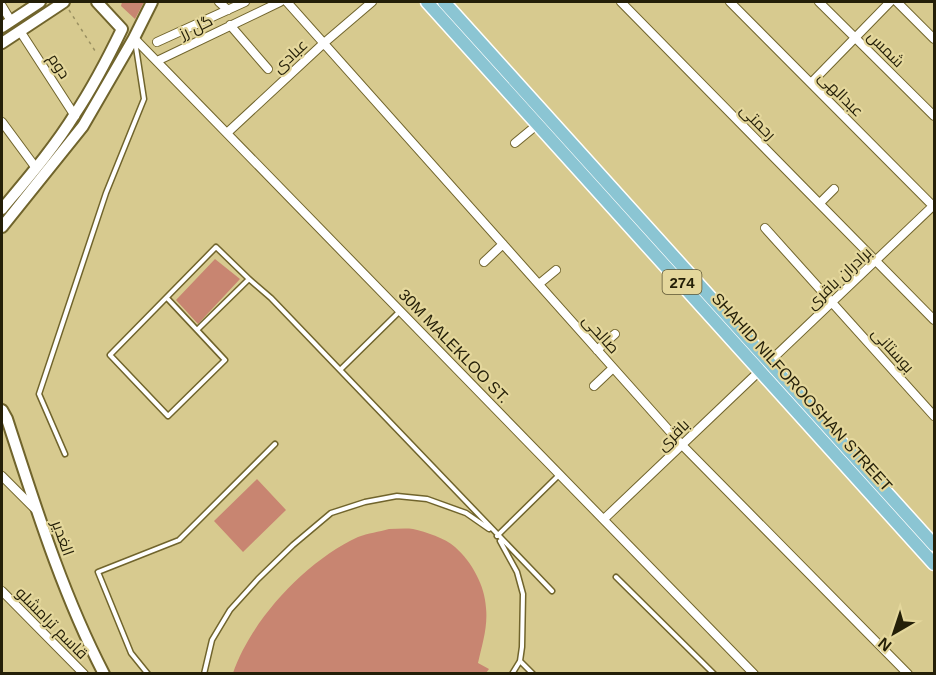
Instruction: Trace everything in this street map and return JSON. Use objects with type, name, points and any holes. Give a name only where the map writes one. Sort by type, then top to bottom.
[{"type":"main road","points":[[6,24],[40,2]]},
{"type":"main road","points":[[2,43],[64,2]]},
{"type":"main road","points":[[97,2],[122,29]]},
{"type":"main road","points":[[2,209],[75,116],[104,65],[122,29],[114,2]]},
{"type":"main road","points":[[2,227],[83,126],[152,2]]},
{"type":"main road","name":"SHAHID NILFOROOSHAN STREET","points":[[427,2],[538,124],[934,545]]},
{"type":"main road","name":"SHAHID NILFOROOSHAN STREET","points":[[444,2],[765,366],[934,564]]},
{"type":"main road","points":[[75,116],[83,126]]},
{"type":"main road","name":"الغدیر","points":[[2,410],[70,600],[104,674]]},
{"type":"street","points":[[219,2],[228,10]]},
{"type":"street","name":"گل رز","points":[[157,42],[245,2]]},
{"type":"street","name":"گل رز","points":[[157,61],[280,2]]},
{"type":"street","name":"صالحی","points":[[287,2],[682,445],[908,674]]},
{"type":"street","name":"عبادی","points":[[227,133],[372,2]]},
{"type":"street","name":"رحمتی","points":[[621,2],[934,320]]},
{"type":"street","name":"عبدالهی","points":[[730,2],[934,206]]},
{"type":"street","name":"شمس","points":[[819,2],[934,116]]},
{"type":"street","points":[[811,83],[890,2]]},
{"type":"street","points":[[897,2],[934,39]]},
{"type":"street","points":[[2,6],[6,24]]},
{"type":"street","points":[[230,25],[268,69]]},
{"type":"street","name":"دوم","points":[[20,31],[75,116]]},
{"type":"street","name":"30M MALEKLOO ST.","points":[[134,38],[754,674]]},
{"type":"street","points":[[2,122],[36,168]]},
{"type":"street","points":[[515,143],[538,124]]},
{"type":"street","points":[[820,203],[834,189]]},
{"type":"street","name":"برادران باقری","points":[[765,366],[934,206]]},
{"type":"street","name":"بوستانی","points":[[765,228],[934,416]]},
{"type":"street","points":[[484,262],[503,244]]},
{"type":"street","points":[[538,284],[555,270]]},
{"type":"street","points":[[597,350],[615,334]]},
{"type":"street","name":"باقری","points":[[604,519],[765,366]]},
{"type":"street","points":[[594,386],[613,368]]},
{"type":"street","points":[[2,476],[38,512]]},
{"type":"street","name":"قاسم ترامشلو","points":[[2,591],[84,674]]},
{"type":"lane","points":[[65,453],[39,394],[106,193],[144,99],[134,38]]},
{"type":"lane","points":[[167,298],[225,360],[168,416],[110,356],[216,248],[271,298],[552,591]]},
{"type":"lane","points":[[197,330],[249,279]]},
{"type":"lane","points":[[340,370],[400,310]]},
{"type":"lane","points":[[148,674],[131,653],[98,572],[179,540],[275,444]]},
{"type":"lane","points":[[497,536],[560,474]]},
{"type":"lane","points":[[204,674],[212,640],[230,610],[286,552],[331,513],[365,502],[397,496],[427,499],[466,513],[497,536],[517,572],[522,594],[524,623],[520,661],[512,674]]},
{"type":"lane","points":[[616,577],[714,674]]},
{"type":"lane","points":[[520,661],[533,674]]},
{"type":"path","points":[[64,2],[104,65]]},
{"type":"shaded area","points":[[122,2],[144,2],[135,19],[121,6]]},
{"type":"shaded area","points":[[215,259],[240,279],[198,324],[176,300]]},
{"type":"shaded area","points":[[257,479],[286,510],[243,552],[214,521]]},
{"type":"shaded area","points":[[389,529],[413,529],[441,538],[455,547],[472,567],[485,600],[485,629],[478,663],[489,669],[486,673],[233,673],[253,633],[267,613],[300,577],[319,561],[358,537]]}]
